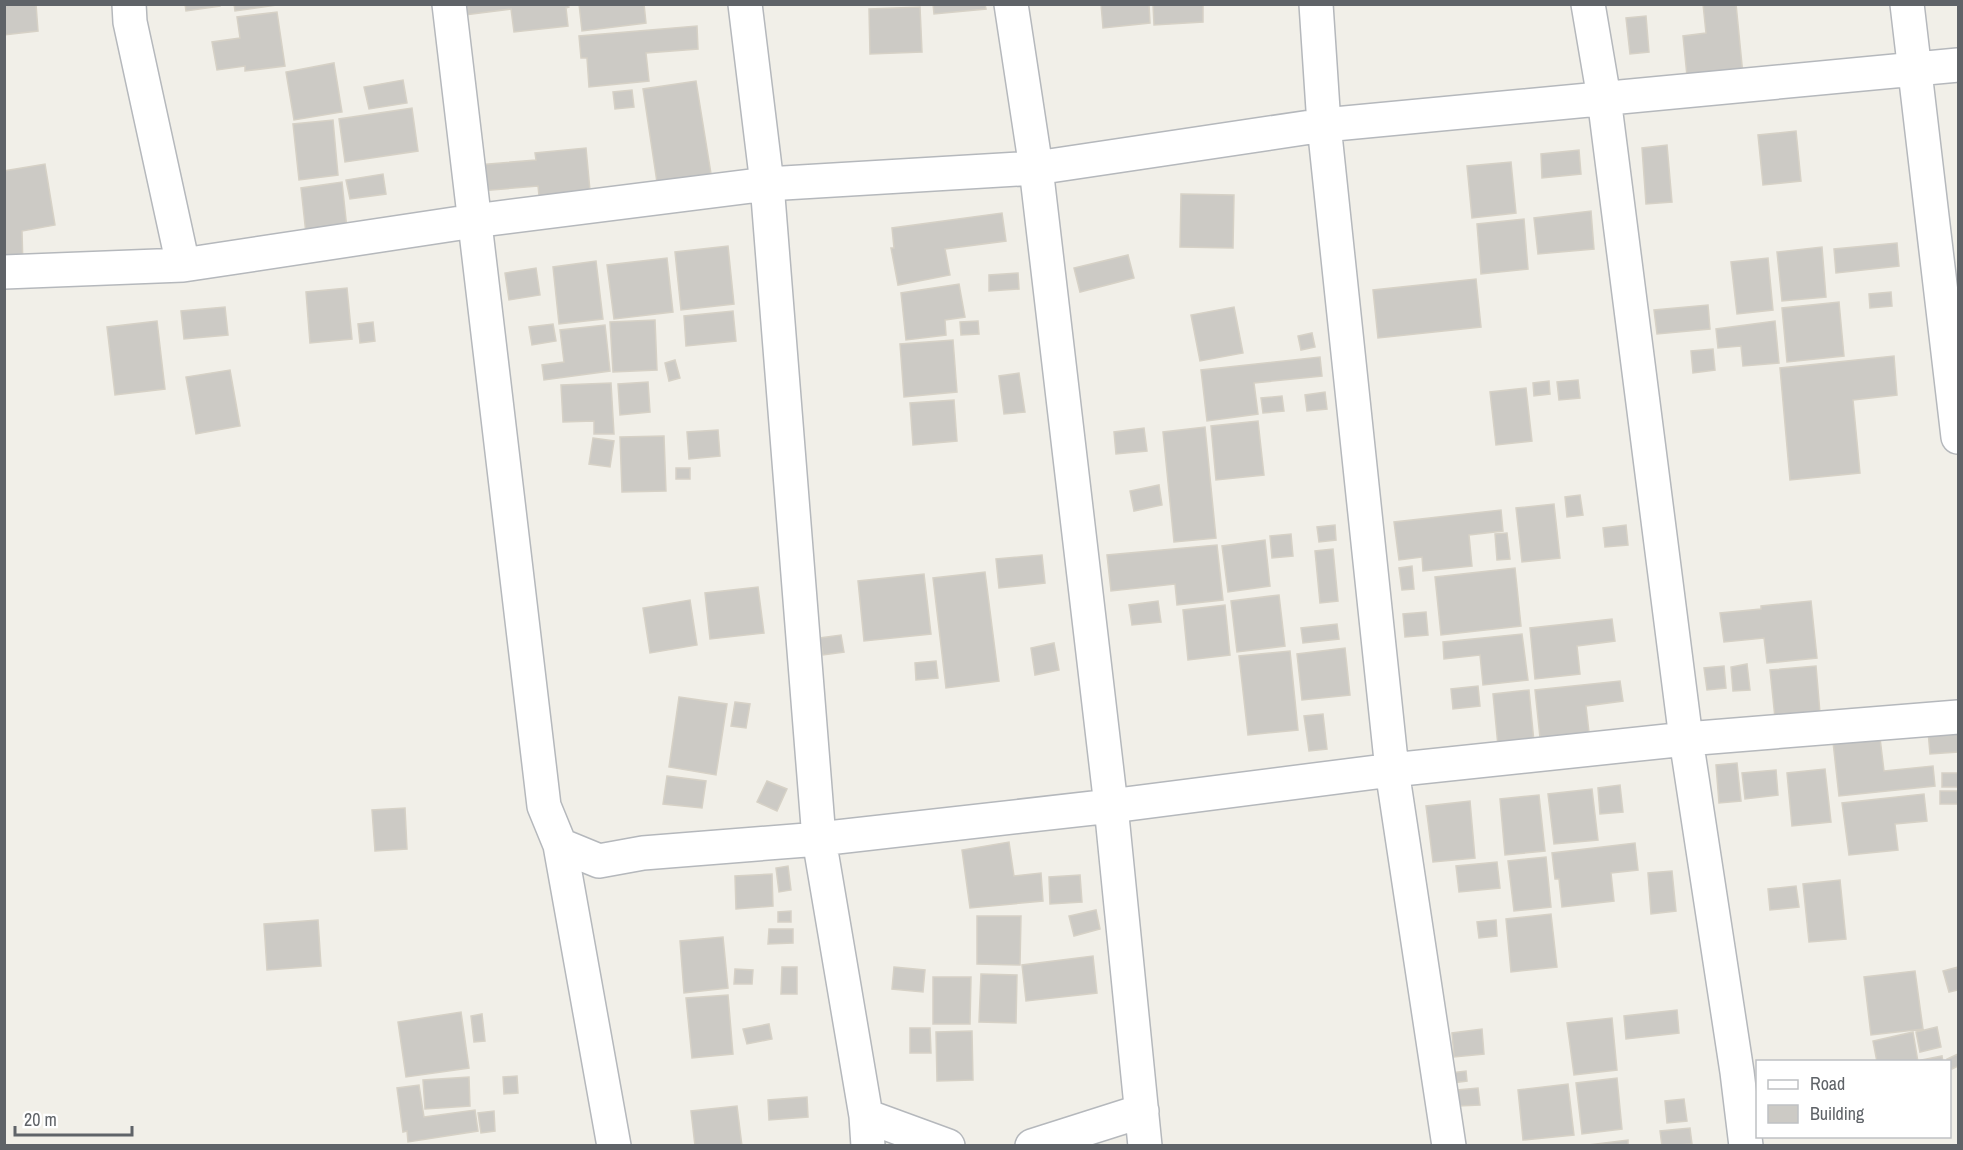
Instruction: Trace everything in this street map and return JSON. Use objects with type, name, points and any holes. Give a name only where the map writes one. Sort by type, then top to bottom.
[{"type":"street","points":[[129,4],[130,22],[183,264]]},
{"type":"street","points":[[449,4],[544,806],[560,845],[614,1146]]},
{"type":"street","points":[[745,4],[766,184],[819,839],[867,1131],[948,1146]]},
{"type":"street","points":[[1011,4],[1036,168],[1112,806],[1145,1146]]},
{"type":"street","points":[[1316,4],[1324,125],[1392,770],[1449,1146]]},
{"type":"street","points":[[1588,4],[1604,98],[1686,739],[1746,1146]]},
{"type":"street","points":[[1907,4],[1959,437]]},
{"type":"street","points":[[4,272],[183,264],[474,221],[766,184],[1036,168],[1324,125],[1959,65]]},
{"type":"street","points":[[560,845],[599,861],[643,853],[819,839],[1112,806],[1392,770],[1686,739],[1959,717]]},
{"type":"street","points":[[1032,1146],[1142,1111]]},
{"type":"building","points":[[4,4],[36,4],[38,31],[4,35]]},
{"type":"building","points":[[185,4],[220,4],[220,6],[186,11]]},
{"type":"building","points":[[234,4],[276,4],[276,5],[235,11]]},
{"type":"building","points":[[464,4],[568,4],[569,7],[566,8],[568,26],[514,32],[511,9],[465,15]]},
{"type":"building","points":[[579,4],[644,4],[646,23],[582,31]]},
{"type":"building","points":[[933,4],[985,4],[986,9],[934,14]]},
{"type":"building","points":[[1101,4],[1149,4],[1150,23],[1103,28]]},
{"type":"building","points":[[1153,4],[1203,4],[1203,22],[1154,25]]},
{"type":"building","points":[[1703,4],[1736,4],[1743,75],[1687,76],[1683,36],[1706,33]]},
{"type":"building","points":[[920,7],[922,52],[870,54],[869,9]]},
{"type":"building","points":[[277,12],[285,66],[245,71],[245,66],[217,70],[212,42],[240,38],[237,17]]},
{"type":"building","points":[[1646,16],[1649,52],[1630,54],[1626,18]]},
{"type":"building","points":[[697,26],[698,49],[646,53],[649,81],[589,87],[587,58],[581,58],[579,36]]},
{"type":"building","points":[[334,63],[342,112],[294,120],[286,72]]},
{"type":"building","points":[[403,80],[407,103],[369,109],[364,87]]},
{"type":"building","points":[[696,81],[712,180],[658,189],[643,89]]},
{"type":"building","points":[[632,90],[634,107],[615,109],[613,92]]},
{"type":"building","points":[[412,108],[418,151],[345,162],[339,119]]},
{"type":"building","points":[[333,120],[338,175],[299,180],[293,124]]},
{"type":"building","points":[[1796,131],[1801,181],[1763,185],[1758,135]]},
{"type":"building","points":[[1667,145],[1672,202],[1646,204],[1642,148]]},
{"type":"building","points":[[586,148],[591,201],[540,205],[538,186],[480,191],[477,165],[536,160],[535,153]]},
{"type":"building","points":[[1579,150],[1581,174],[1542,178],[1541,154]]},
{"type":"building","points":[[1511,162],[1516,213],[1472,218],[1467,166]]},
{"type":"building","points":[[45,164],[55,225],[22,231],[23,268],[4,269],[4,171]]},
{"type":"building","points":[[383,174],[386,194],[350,199],[346,180]]},
{"type":"building","points":[[342,182],[347,229],[306,234],[301,188]]},
{"type":"building","points":[[1181,194],[1234,195],[1233,248],[1180,247]]},
{"type":"building","points":[[1591,211],[1594,249],[1538,254],[1534,218]]},
{"type":"building","points":[[1002,213],[1006,241],[945,249],[950,275],[898,285],[891,248],[894,248],[892,228]]},
{"type":"building","points":[[1524,219],[1528,269],[1481,274],[1477,224]]},
{"type":"building","points":[[1897,243],[1899,266],[1836,273],[1834,249]]},
{"type":"building","points":[[728,246],[734,304],[681,310],[675,252]]},
{"type":"building","points":[[1822,247],[1826,297],[1782,301],[1777,252]]},
{"type":"building","points":[[1128,255],[1134,278],[1080,292],[1074,268]]},
{"type":"building","points":[[667,258],[673,312],[614,319],[607,265]]},
{"type":"building","points":[[1768,258],[1773,310],[1737,314],[1731,262]]},
{"type":"building","points":[[596,261],[603,319],[559,324],[553,267]]},
{"type":"building","points":[[536,268],[540,295],[509,300],[505,273]]},
{"type":"building","points":[[1018,273],[1019,289],[989,291],[989,275]]},
{"type":"building","points":[[1476,279],[1481,327],[1378,338],[1373,290]]},
{"type":"building","points":[[959,284],[965,317],[945,320],[946,335],[906,340],[901,293]]},
{"type":"building","points":[[347,288],[352,339],[310,343],[306,292]]},
{"type":"building","points":[[1891,292],[1892,306],[1870,308],[1869,294]]},
{"type":"building","points":[[1839,302],[1844,356],[1787,362],[1782,308]]},
{"type":"building","points":[[1708,305],[1710,329],[1657,334],[1654,310]]},
{"type":"building","points":[[225,307],[228,335],[184,339],[181,311]]},
{"type":"building","points":[[1234,307],[1243,353],[1200,361],[1191,315]]},
{"type":"building","points":[[733,311],[736,341],[686,346],[684,316]]},
{"type":"building","points":[[655,320],[657,370],[613,372],[610,322]]},
{"type":"building","points":[[157,321],[165,389],[115,395],[107,327]]},
{"type":"building","points":[[978,321],[979,334],[961,335],[960,322]]},
{"type":"building","points":[[1775,321],[1779,363],[1743,366],[1741,346],[1718,348],[1716,329]]},
{"type":"building","points":[[373,322],[375,341],[360,343],[358,324]]},
{"type":"building","points":[[553,324],[556,341],[532,345],[529,327]]},
{"type":"building","points":[[605,325],[610,371],[544,380],[542,365],[564,362],[560,330]]},
{"type":"building","points":[[1312,333],[1315,347],[1301,350],[1298,336]]},
{"type":"building","points":[[953,340],[957,392],[904,397],[900,344]]},
{"type":"building","points":[[1713,349],[1715,370],[1693,373],[1691,351]]},
{"type":"building","points":[[1894,356],[1897,395],[1853,400],[1860,473],[1790,480],[1780,368]]},
{"type":"building","points":[[1320,357],[1322,376],[1254,383],[1258,414],[1207,421],[1201,370]]},
{"type":"building","points":[[675,360],[680,378],[669,381],[665,363]]},
{"type":"building","points":[[230,370],[240,426],[196,434],[186,377]]},
{"type":"building","points":[[1019,373],[1025,412],[1004,414],[999,376]]},
{"type":"building","points":[[1578,380],[1580,398],[1559,400],[1557,382]]},
{"type":"building","points":[[1549,381],[1550,394],[1534,396],[1533,383]]},
{"type":"building","points":[[648,382],[650,412],[620,415],[618,384]]},
{"type":"building","points":[[611,383],[614,434],[594,434],[594,421],[563,422],[561,385]]},
{"type":"building","points":[[1526,388],[1532,441],[1496,445],[1490,392]]},
{"type":"building","points":[[1325,392],[1327,409],[1307,411],[1305,395]]},
{"type":"building","points":[[1282,396],[1284,411],[1263,413],[1261,398]]},
{"type":"building","points":[[954,400],[957,441],[913,445],[910,403]]},
{"type":"building","points":[[1258,421],[1264,475],[1216,480],[1211,426]]},
{"type":"building","points":[[1205,427],[1216,538],[1174,542],[1163,432]]},
{"type":"building","points":[[1144,428],[1147,451],[1116,454],[1114,432]]},
{"type":"building","points":[[718,430],[720,456],[689,459],[687,432]]},
{"type":"building","points":[[664,436],[666,491],[622,492],[620,437]]},
{"type":"building","points":[[593,438],[614,441],[610,467],[589,464]]},
{"type":"building","points":[[676,468],[690,468],[690,479],[676,479]]},
{"type":"building","points":[[1159,485],[1162,505],[1134,511],[1130,491]]},
{"type":"building","points":[[1580,495],[1583,515],[1567,517],[1565,497]]},
{"type":"building","points":[[1554,504],[1560,558],[1522,562],[1516,508]]},
{"type":"building","points":[[1501,510],[1503,531],[1469,535],[1472,566],[1423,571],[1422,557],[1399,560],[1394,522]]},
{"type":"building","points":[[1335,525],[1336,540],[1319,542],[1317,527]]},
{"type":"building","points":[[1626,525],[1628,545],[1605,547],[1603,528]]},
{"type":"building","points":[[1507,533],[1510,559],[1497,560],[1495,534]]},
{"type":"building","points":[[1291,534],[1293,556],[1272,558],[1270,536]]},
{"type":"building","points":[[1265,540],[1270,586],[1228,592],[1222,546]]},
{"type":"building","points":[[1217,545],[1223,600],[1177,605],[1175,584],[1111,591],[1107,555]]},
{"type":"building","points":[[1333,549],[1338,601],[1320,603],[1315,551]]},
{"type":"building","points":[[1042,555],[1045,583],[999,588],[996,559]]},
{"type":"building","points":[[1412,566],[1414,589],[1402,590],[1399,568]]},
{"type":"building","points":[[1515,568],[1521,626],[1441,635],[1435,577]]},
{"type":"building","points":[[985,572],[999,681],[946,688],[933,578]]},
{"type":"building","points":[[924,574],[931,634],[864,641],[858,581]]},
{"type":"building","points":[[758,587],[764,633],[710,639],[705,593]]},
{"type":"building","points":[[1279,595],[1285,646],[1237,652],[1231,601]]},
{"type":"building","points":[[690,600],[697,645],[650,653],[643,608]]},
{"type":"building","points":[[1158,601],[1161,622],[1132,625],[1129,605]]},
{"type":"building","points":[[1811,601],[1817,658],[1767,663],[1764,638],[1724,642],[1720,613]]},
{"type":"building","points":[[1225,605],[1230,655],[1188,660],[1183,610]]},
{"type":"building","points":[[1426,612],[1428,635],[1405,637],[1403,614]]},
{"type":"building","points":[[1612,619],[1615,641],[1577,646],[1580,674],[1535,679],[1530,628]]},
{"type":"building","points":[[1337,624],[1339,639],[1303,643],[1301,628]]},
{"type":"building","points":[[1522,634],[1528,680],[1483,685],[1480,655],[1444,659],[1443,642]]},
{"type":"building","points":[[841,635],[844,652],[823,655],[820,638]]},
{"type":"building","points":[[1054,643],[1059,670],[1035,675],[1031,648]]},
{"type":"building","points":[[1345,648],[1350,695],[1302,700],[1297,654]]},
{"type":"building","points":[[1290,651],[1298,730],[1248,735],[1239,656]]},
{"type":"building","points":[[936,661],[938,678],[916,680],[915,663]]},
{"type":"building","points":[[1747,664],[1750,690],[1733,691],[1731,667]]},
{"type":"building","points":[[1724,666],[1726,688],[1707,690],[1704,668]]},
{"type":"building","points":[[1816,666],[1820,713],[1775,718],[1770,670]]},
{"type":"building","points":[[1620,681],[1623,701],[1586,706],[1590,741],[1541,747],[1535,690]]},
{"type":"building","points":[[1478,686],[1480,706],[1453,709],[1451,689]]},
{"type":"building","points":[[1529,690],[1534,742],[1498,746],[1493,694]]},
{"type":"building","points":[[679,697],[727,704],[716,775],[669,767]]},
{"type":"building","points":[[735,702],[750,704],[746,728],[731,726]]},
{"type":"building","points":[[1323,714],[1327,749],[1309,751],[1304,716]]},
{"type":"building","points":[[1958,728],[1958,752],[1930,754],[1928,731]]},
{"type":"building","points":[[1880,738],[1884,771],[1933,766],[1935,786],[1839,796],[1833,742]]},
{"type":"building","points":[[1737,763],[1741,801],[1719,803],[1716,765]]},
{"type":"building","points":[[1825,769],[1831,822],[1792,826],[1787,773]]},
{"type":"building","points":[[1776,770],[1778,795],[1745,799],[1742,773]]},
{"type":"building","points":[[1942,773],[1958,773],[1958,787],[1942,787]]},
{"type":"building","points":[[667,776],[706,781],[702,808],[663,804]]},
{"type":"building","points":[[767,781],[787,789],[777,811],[757,802]]},
{"type":"building","points":[[1620,785],[1623,812],[1600,814],[1598,788]]},
{"type":"building","points":[[1592,789],[1598,840],[1554,844],[1548,794]]},
{"type":"building","points":[[1940,791],[1958,791],[1958,804],[1940,804]]},
{"type":"building","points":[[1924,794],[1927,821],[1895,824],[1898,850],[1849,855],[1842,803]]},
{"type":"building","points":[[1539,795],[1545,851],[1505,855],[1500,799]]},
{"type":"building","points":[[1470,801],[1475,858],[1433,862],[1426,806]]},
{"type":"building","points":[[405,808],[407,849],[375,851],[372,810]]},
{"type":"building","points":[[1009,842],[1014,876],[1041,873],[1043,901],[970,908],[962,850]]},
{"type":"building","points":[[1635,843],[1638,870],[1611,873],[1614,901],[1562,907],[1559,879],[1555,879],[1552,853]]},
{"type":"building","points":[[1546,857],[1551,907],[1514,911],[1508,861]]},
{"type":"building","points":[[1497,862],[1500,888],[1459,892],[1456,866]]},
{"type":"building","points":[[788,866],[791,890],[779,892],[776,868]]},
{"type":"building","points":[[1672,871],[1676,911],[1651,914],[1648,873]]},
{"type":"building","points":[[772,874],[773,906],[736,909],[735,876]]},
{"type":"building","points":[[1080,875],[1082,902],[1050,904],[1049,877]]},
{"type":"building","points":[[1840,880],[1846,939],[1809,942],[1803,884]]},
{"type":"building","points":[[1796,886],[1799,907],[1770,910],[1768,889]]},
{"type":"building","points":[[1096,910],[1100,929],[1074,936],[1069,916]]},
{"type":"building","points":[[791,911],[791,922],[778,922],[778,912]]},
{"type":"building","points":[[1551,914],[1557,967],[1511,972],[1506,919]]},
{"type":"building","points":[[977,916],[1021,916],[1020,965],[977,964]]},
{"type":"building","points":[[318,920],[321,966],[267,970],[264,924]]},
{"type":"building","points":[[1496,920],[1497,936],[1479,938],[1477,922]]},
{"type":"building","points":[[769,929],[793,929],[793,943],[768,944]]},
{"type":"building","points":[[723,937],[728,988],[684,993],[680,941]]},
{"type":"building","points":[[1093,956],[1097,993],[1026,1001],[1022,965]]},
{"type":"building","points":[[782,967],[797,967],[797,994],[781,994]]},
{"type":"building","points":[[894,967],[925,970],[923,992],[892,989]]},
{"type":"building","points":[[1958,967],[1958,990],[1949,992],[1943,971]]},
{"type":"building","points":[[735,969],[753,970],[752,984],[734,984]]},
{"type":"building","points":[[1915,971],[1923,1029],[1871,1035],[1864,977]]},
{"type":"building","points":[[981,974],[1017,975],[1016,1023],[979,1022]]},
{"type":"building","points":[[933,977],[971,977],[970,1024],[933,1024]]},
{"type":"building","points":[[728,995],[733,1054],[692,1058],[686,998]]},
{"type":"building","points":[[1677,1010],[1679,1033],[1626,1039],[1624,1016]]},
{"type":"building","points":[[461,1012],[469,1068],[406,1077],[398,1022]]},
{"type":"building","points":[[482,1014],[485,1041],[474,1042],[471,1016]]},
{"type":"building","points":[[1612,1018],[1617,1070],[1574,1075],[1567,1023]]},
{"type":"building","points":[[769,1024],[772,1039],[747,1044],[743,1029]]},
{"type":"building","points":[[1937,1027],[1941,1047],[1920,1052],[1916,1032]]},
{"type":"building","points":[[910,1028],[930,1028],[931,1053],[910,1053]]},
{"type":"building","points":[[1482,1029],[1484,1054],[1454,1057],[1452,1033]]},
{"type":"building","points":[[972,1031],[973,1080],[937,1081],[936,1032]]},
{"type":"building","points":[[1913,1032],[1918,1060],[1877,1060],[1873,1041]]},
{"type":"building","points":[[1958,1054],[1958,1066],[1952,1069],[1951,1060],[1947,1059]]},
{"type":"building","points":[[1942,1056],[1943,1060],[1921,1060]]},
{"type":"building","points":[[1466,1071],[1467,1081],[1452,1083],[1451,1073]]},
{"type":"building","points":[[517,1076],[518,1093],[504,1094],[503,1077]]},
{"type":"building","points":[[469,1077],[470,1106],[425,1109],[423,1080]]},
{"type":"building","points":[[1617,1078],[1622,1129],[1582,1134],[1576,1083]]},
{"type":"building","points":[[1568,1084],[1574,1135],[1523,1140],[1518,1090]]},
{"type":"building","points":[[419,1085],[424,1117],[475,1110],[478,1131],[408,1142],[407,1131],[403,1132],[397,1088]]},
{"type":"building","points":[[1478,1088],[1480,1105],[1458,1106],[1457,1090]]},
{"type":"building","points":[[807,1097],[808,1117],[769,1120],[768,1100]]},
{"type":"building","points":[[1684,1099],[1687,1121],[1667,1123],[1665,1101]]},
{"type":"building","points":[[737,1106],[742,1146],[695,1146],[691,1111]]},
{"type":"building","points":[[494,1111],[495,1131],[481,1133],[478,1113]]},
{"type":"building","points":[[1690,1128],[1692,1144],[1662,1146],[1660,1131]]},
{"type":"building","points":[[1628,1140],[1628,1146],[1580,1146]]}]
